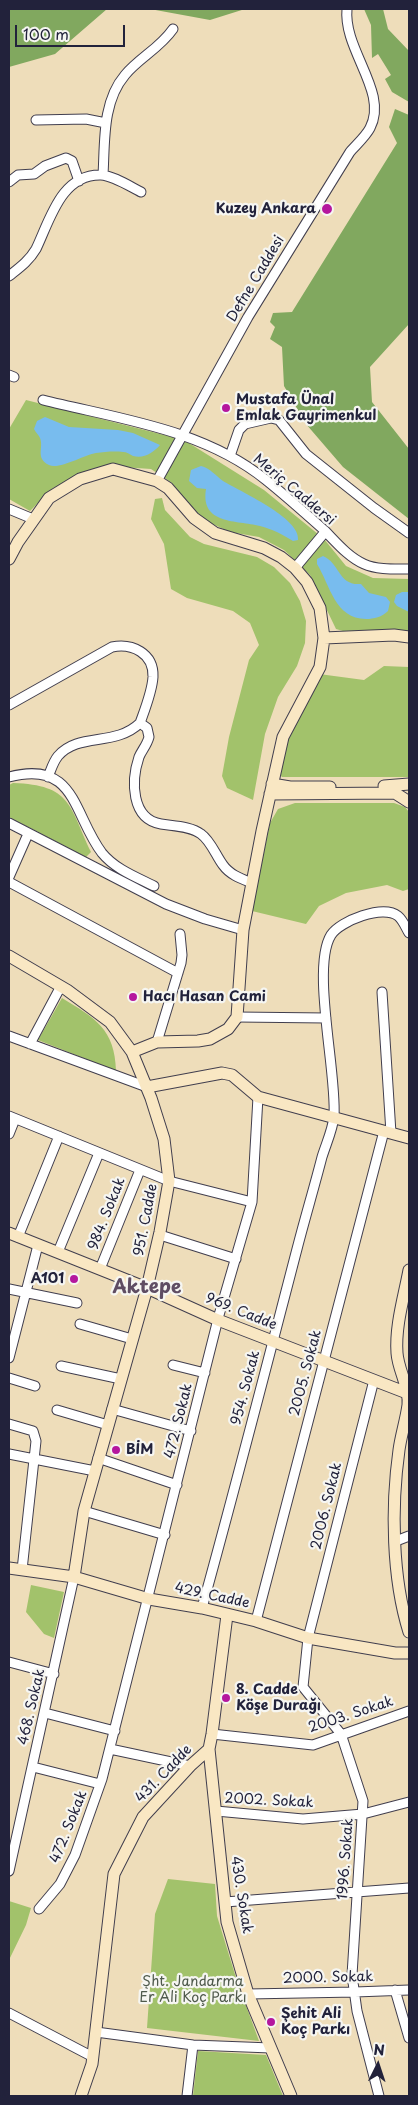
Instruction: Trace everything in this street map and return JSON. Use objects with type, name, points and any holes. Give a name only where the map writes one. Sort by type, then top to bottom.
[{"type":"street","name":"Defne Caddesi","points":[[157,481],[248,317],[350,152],[370,128],[376,105],[370,83],[353,47],[347,16],[348,9]]},
{"type":"street","points":[[103,175],[106,123],[111,101],[125,74],[165,40],[173,29]]},
{"type":"street","points":[[36,120],[86,119],[106,123]]},
{"type":"street","points":[[9,182],[18,175],[34,174],[45,166],[66,158],[71,160],[79,181]]},
{"type":"street","points":[[9,276],[26,263],[35,250],[49,218],[63,195],[79,181],[103,175],[141,192]]},
{"type":"street","name":"Meriç Caddersi","points":[[43,400],[183,435],[230,456],[265,479],[349,555],[365,565],[394,570],[409,569]]},
{"type":"street","points":[[230,456],[239,430],[244,424],[271,418],[279,420],[306,454],[409,533]]},
{"type":"street","points":[[9,559],[33,519],[49,498],[80,479],[114,469],[157,481],[168,488],[194,518],[215,533],[264,548],[281,557],[295,568],[307,582],[317,601],[323,623],[324,638],[320,667],[288,725],[279,753],[271,789],[243,930],[237,1017],[228,1029],[210,1039],[198,1042],[157,1042],[132,1052]]},
{"type":"street","points":[[9,509],[33,519]]},
{"type":"street","points":[[295,568],[325,532]]},
{"type":"street","points":[[324,638],[394,635],[409,637]]},
{"type":"street","points":[[9,705],[105,649],[125,645],[141,650],[148,660],[153,678],[140,723],[122,736],[71,746],[55,761],[48,777]]},
{"type":"street","points":[[140,723],[147,728],[149,737],[138,762],[135,797],[139,809],[148,820],[155,823],[200,833],[208,841],[224,867],[236,876],[252,883]]},
{"type":"street","points":[[9,777],[30,774],[48,777],[64,786],[72,795],[96,844],[108,859],[115,866],[154,886]]},
{"type":"street","points":[[271,789],[409,784]]},
{"type":"street","points":[[271,789],[395,793],[409,802]]},
{"type":"street","points":[[9,823],[166,904],[205,919],[243,930]]},
{"type":"street","points":[[9,877],[28,834]]},
{"type":"street","points":[[9,882],[178,973]]},
{"type":"street","name":"954. Sokak","points":[[202,1608],[334,1117],[333,1068],[326,1018],[324,974],[326,946],[332,934],[356,918],[372,913],[388,912],[398,916],[409,933]]},
{"type":"street","points":[[157,1042],[182,955],[180,934]]},
{"type":"street","name":"951. Cadde","points":[[9,956],[61,986],[110,1022],[132,1052],[164,1139],[169,1181],[160,1235],[147,1288],[84,1511],[74,1577]]},
{"type":"street","points":[[30,1044],[61,986]]},
{"type":"street","name":"2005. Sokak","points":[[256,1621],[324,1360],[388,1132],[382,992]]},
{"type":"street","points":[[237,1017],[326,1018]]},
{"type":"street","points":[[9,1036],[146,1088],[222,1073],[232,1075],[258,1097],[409,1138]]},
{"type":"street","name":"472. Sokak","points":[[39,1909],[60,1884],[75,1855],[100,1784],[115,1731],[218,1320],[252,1202],[258,1097]]},
{"type":"street","points":[[9,1134],[12,1117],[169,1181],[252,1202]]},
{"type":"street","points":[[13,1235],[58,1136]]},
{"type":"street","points":[[58,1252],[99,1153]]},
{"type":"street","name":"984. Sokak","points":[[100,1269],[140,1170]]},
{"type":"street","name":"969. Cadde","points":[[13,1235],[147,1288],[218,1320],[408,1393]]},
{"type":"street","points":[[160,1235],[236,1258]]},
{"type":"street","points":[[9,1358],[38,1244]]},
{"type":"street","points":[[409,1270],[399,1324],[397,1350],[398,1365],[408,1393],[408,1404],[401,1437],[397,1471],[396,1542],[400,1593],[409,1632]]},
{"type":"street","points":[[9,1289],[77,1303]]},
{"type":"street","points":[[80,1324],[132,1339]]},
{"type":"street","points":[[173,1365],[205,1373]]},
{"type":"street","points":[[61,1366],[121,1379]]},
{"type":"street","points":[[9,1378],[36,1386]]},
{"type":"street","name":"2006. Sokak","points":[[308,1638],[374,1380]]},
{"type":"street","points":[[112,1409],[191,1431]]},
{"type":"street","points":[[56,1410],[108,1424]]},
{"type":"street","points":[[9,1424],[32,1431],[36,1441],[22,1570]]},
{"type":"street","points":[[9,1454],[94,1471]]},
{"type":"street","points":[[98,1458],[177,1485]]},
{"type":"street","points":[[84,1511],[165,1535]]},
{"type":"street","points":[[396,1542],[409,1536]]},
{"type":"street","name":"429. Cadde","points":[[9,1568],[74,1577],[149,1599],[202,1608],[256,1621],[308,1638],[395,1653],[409,1653]]},
{"type":"street","name":"468. Sokak","points":[[9,1871],[74,1577]]},
{"type":"street","name":"431. Cadde","points":[[81,2096],[93,2057],[114,1874],[143,1817],[208,1749],[212,1734],[227,1615]]},
{"type":"street","name":"1996. Sokak","points":[[308,1638],[303,1687],[341,1734],[362,1801],[363,1814],[352,1975],[357,2011],[379,2096]]},
{"type":"street","points":[[9,1662],[54,1674]]},
{"type":"street","name":"2003. Sokak","points":[[212,1734],[313,1745],[409,1711]]},
{"type":"street","points":[[45,1713],[115,1731]]},
{"type":"street","points":[[110,1749],[190,1766]]},
{"type":"street","name":"430. Sokak","points":[[208,1749],[227,1922],[248,1994],[291,2096]]},
{"type":"street","points":[[32,1767],[100,1784]]},
{"type":"street","name":"2002. Sokak","points":[[216,1811],[303,1818],[363,1814],[409,1802]]},
{"type":"street","points":[[225,1902],[409,1888]]},
{"type":"street","points":[[396,1990],[409,2038]]},
{"type":"street","name":"2000. Sokak","points":[[248,1994],[409,1990]]},
{"type":"street","points":[[9,2013],[93,2057]]},
{"type":"street","points":[[96,2032],[193,2045],[271,2048]]},
{"type":"street","points":[[187,2096],[193,2045]]},
{"type":"green space","points":[[9,9],[107,9],[55,54],[9,67]]},
{"type":"green space","points":[[150,9],[245,9],[210,20]]},
{"type":"green space","points":[[364,9],[383,9],[388,29],[409,51],[409,102],[392,92],[385,79],[391,75],[378,54],[372,58],[371,25]]},
{"type":"green space","points":[[395,109],[409,115],[409,324],[370,367],[372,402],[409,449],[409,519],[343,467],[306,424],[284,386],[282,347],[270,339],[275,327],[270,322],[273,313],[292,312],[397,143],[389,127]]},
{"type":"green space","points":[[26,400],[184,440],[264,490],[324,539],[346,566],[373,578],[409,579],[409,632],[382,630],[343,631],[336,629],[310,575],[284,550],[259,537],[230,532],[206,521],[182,498],[172,483],[151,469],[107,466],[53,488],[30,511],[9,499],[9,429]]},
{"type":"green space","points":[[162,498],[165,510],[190,537],[204,544],[257,557],[274,567],[290,583],[300,601],[306,621],[305,643],[297,666],[278,697],[265,734],[253,800],[227,788],[222,776],[229,737],[249,660],[259,645],[250,623],[233,611],[187,598],[171,589],[164,544],[151,519],[155,499]]},
{"type":"green space","points":[[384,666],[409,667],[409,777],[282,777],[278,773],[282,738],[319,674],[364,680]]},
{"type":"green space","points":[[13,783],[47,788],[66,801],[91,852],[86,857],[9,817],[9,785]]},
{"type":"green space","points":[[295,803],[394,803],[405,807],[409,812],[409,889],[403,891],[387,885],[346,893],[319,906],[306,924],[252,911],[270,823],[278,809]]},
{"type":"green space","points":[[62,998],[101,1026],[112,1045],[116,1071],[38,1040]]},
{"type":"green space","points":[[31,1585],[64,1592],[54,1638],[44,1634],[26,1612]]},
{"type":"green space","name":"Şht. Jandarma Er Ali Koç Parkı","points":[[168,1879],[215,1884],[217,1916],[237,1981],[259,2041],[147,2028],[155,1914]]},
{"type":"green space","points":[[9,1901],[31,1908],[26,1925],[9,1960]]},
{"type":"green space","points":[[198,2051],[266,2055],[283,2096],[193,2096]]},
{"type":"water","points":[[45,417],[69,427],[118,430],[133,433],[160,445],[151,453],[141,457],[124,452],[102,452],[91,454],[59,466],[53,466],[42,459],[40,438],[34,429],[37,421]]},
{"type":"water","points":[[201,466],[280,514],[290,523],[296,532],[298,540],[293,541],[264,527],[222,519],[214,515],[206,501],[206,489],[197,488],[189,481],[191,470]]},
{"type":"water","points":[[323,556],[329,559],[343,578],[353,584],[361,584],[369,593],[386,597],[390,602],[388,611],[381,616],[369,619],[347,613],[335,599],[317,564],[317,559]]},
{"type":"water","points":[[402,592],[409,592],[409,612],[397,606],[394,602],[396,595]]},
{"type":"place","name":"Kuzey Ankara","points":[[327,209]]},
{"type":"place","name":"Mustafa Ünal Emlak Gayrimenkul","points":[[226,408]]},
{"type":"place","name":"Hacı Hasan Cami","points":[[133,997]]},
{"type":"place","name":"A101","points":[[74,1279]]},
{"type":"place","name":"BİM","points":[[116,1450]]},
{"type":"place","name":"8. Cadde Köşe Durağı","points":[[226,1698]]},
{"type":"place","name":"Şehit Ali Koç Parkı","points":[[271,2022]]},
{"type":"district","name":"Aktepe","points":[[147,1288]]}]
